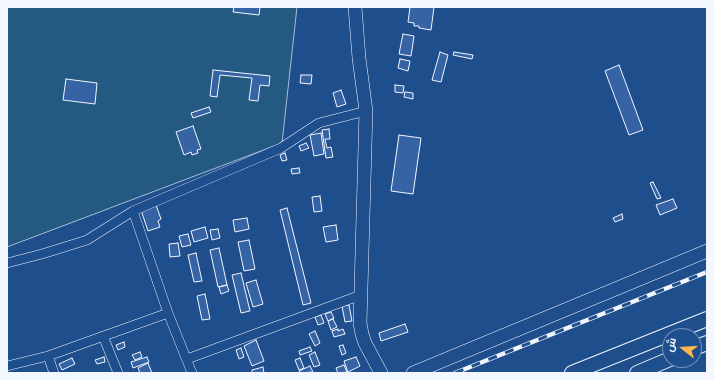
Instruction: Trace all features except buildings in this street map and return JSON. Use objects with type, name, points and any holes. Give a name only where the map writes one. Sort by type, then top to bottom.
[{"type":"main road","points":[[572,373],[707,319]]},
{"type":"main road","points":[[637,373],[662,362]]},
{"type":"street","points":[[355,7],[359,58],[366,110],[360,323],[365,343],[379,372]]},
{"type":"street","points":[[7,263],[87,240],[132,211],[281,148],[319,122],[366,110]]},
{"type":"street","points":[[132,211],[168,313],[192,373]]},
{"type":"street","points":[[413,373],[707,251]]},
{"type":"street","points":[[187,359],[361,295]]},
{"type":"street","points":[[7,366],[48,356],[168,313]]},
{"type":"street","points":[[103,336],[118,373]]},
{"type":"street","points":[[48,356],[54,373]]},
{"type":"shaded area","points":[[7,7],[297,7],[282,143],[7,247]]},
{"type":"railway","points":[[455,373],[707,272]]}]
